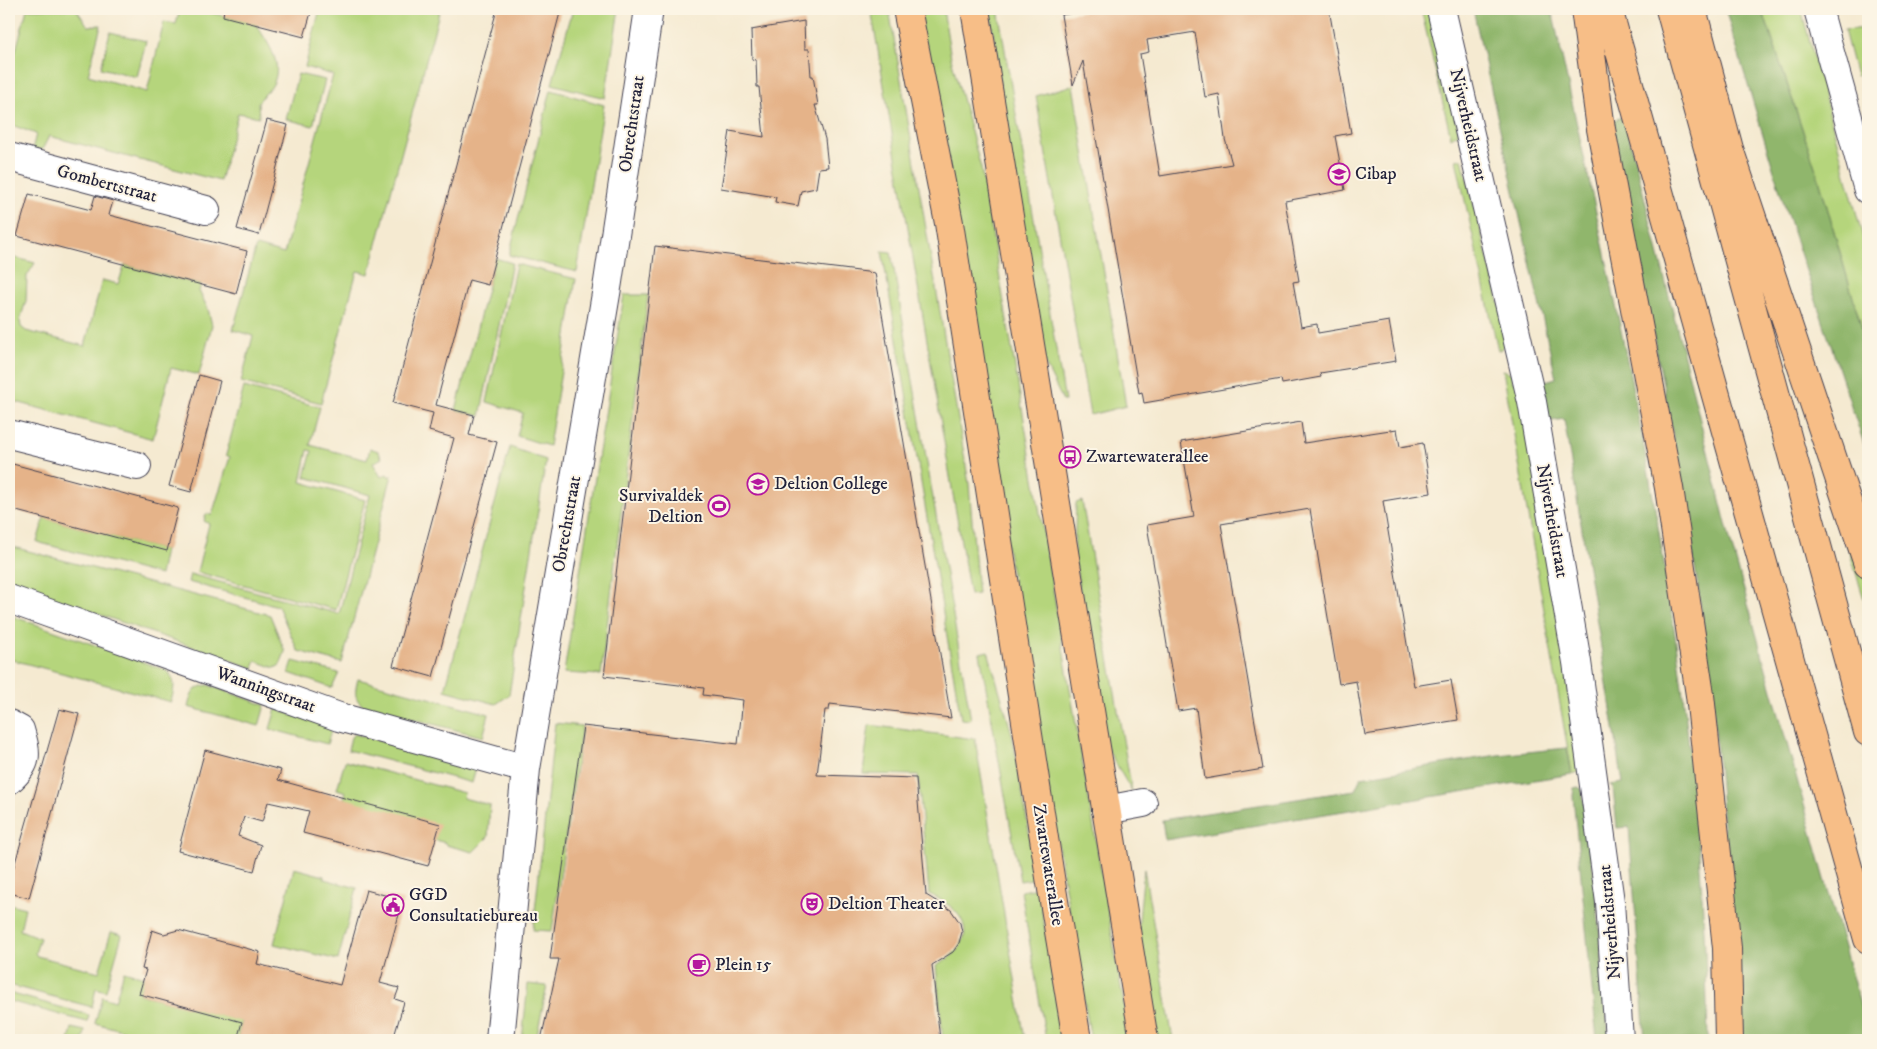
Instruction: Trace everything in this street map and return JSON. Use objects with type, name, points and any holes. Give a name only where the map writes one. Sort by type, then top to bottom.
[{"type":"main road","name":"Zwartewaterallee","points":[[907,9],[949,223],[1077,1040]]},
{"type":"main road","points":[[975,9],[1144,1040]]},
{"type":"main road","points":[[1586,9],[1601,129],[1669,488],[1700,695],[1727,948],[1729,1040]]},
{"type":"main road","points":[[1608,9],[1868,939]]},
{"type":"main road","points":[[1670,9],[1868,732]]},
{"type":"main road","points":[[1692,9],[1729,149],[1868,564]]},
{"type":"street","name":"Obrechtstraat","points":[[500,1040],[526,769],[608,282],[649,9]]},
{"type":"street","name":"Nijverheidstraat","points":[[1442,9],[1532,402],[1574,642],[1610,902],[1619,1040]]},
{"type":"street","points":[[1818,9],[1868,190]]},
{"type":"street","name":"Gombertstraat","points":[[9,157],[206,210]]},
{"type":"street","points":[[9,434],[138,466]]},
{"type":"street","name":"Wanningstraat","points":[[9,599],[338,717],[526,769]]},
{"type":"street","points":[[9,724],[20,730],[26,750],[22,769],[9,780]]},
{"type":"street","points":[[1106,810],[1143,803]]},
{"type":"green space","points":[[27,9],[76,9],[88,26],[101,25],[88,75],[147,92],[164,22],[176,24],[179,13],[164,9],[196,9],[256,24],[275,59],[276,74],[273,85],[258,103],[259,117],[238,113],[220,181],[49,136],[42,150],[32,150],[36,134],[9,124],[9,76]]},
{"type":"green space","points":[[320,9],[440,9],[369,274],[357,271],[321,403],[241,382],[253,336],[233,330],[256,246],[284,254],[333,75],[305,67]]},
{"type":"green space","points":[[573,9],[619,9],[605,98],[552,84]]},
{"type":"green space","points":[[871,9],[889,9],[969,484],[978,594],[970,595]]},
{"type":"green space","points":[[916,9],[943,9],[951,58],[981,168],[1130,1040],[1091,1040]]},
{"type":"green space","points":[[989,9],[998,9],[1065,401],[1063,401],[1039,351],[1008,170],[997,56]]},
{"type":"green space","points":[[1421,9],[1433,9],[1459,133],[1451,138]]},
{"type":"green space","points":[[1473,9],[1551,9],[1555,24],[1643,442],[1676,639],[1690,753],[1700,868],[1708,1040],[1645,1040],[1629,827],[1617,828],[1613,787],[1610,785],[1623,783],[1564,419],[1546,422],[1538,383],[1556,378]]},
{"type":"green space","points":[[1725,9],[1762,9],[1819,179],[1868,350],[1868,456],[1786,211]]},
{"type":"green space","points":[[1762,9],[1801,9],[1868,256],[1868,350],[1819,179]]},
{"type":"green space","points":[[1868,28],[1868,70],[1856,76],[1844,30]]},
{"type":"green space","points":[[110,32],[146,41],[137,77],[101,68]]},
{"type":"green space","points":[[298,74],[325,80],[313,126],[286,119]]},
{"type":"green space","points":[[1073,85],[1126,406],[1090,415],[1036,96]]},
{"type":"green space","points":[[551,90],[604,105],[577,272],[509,255]]},
{"type":"green space","points":[[1624,116],[1730,540],[1868,1033],[1868,1040],[1738,1040],[1722,810],[1705,637],[1668,407],[1609,122]]},
{"type":"green space","points":[[1462,159],[1508,337],[1502,349],[1498,350],[1456,160]]},
{"type":"green space","points":[[882,251],[891,252],[971,720],[961,719]]},
{"type":"green space","points":[[9,256],[35,263],[27,276],[26,301],[20,320],[21,327],[26,331],[85,346],[102,280],[118,284],[125,265],[201,285],[199,291],[208,309],[212,325],[199,375],[171,368],[153,439],[9,400]]},
{"type":"green space","points":[[495,258],[512,263],[480,416],[456,410]]},
{"type":"green space","points":[[516,264],[576,279],[549,446],[517,436],[523,413],[487,402]]},
{"type":"green space","points":[[624,295],[648,295],[601,675],[564,673]]},
{"type":"green space","points":[[1503,370],[1511,373],[1513,383],[1518,382],[1554,571],[1579,772],[1572,774]]},
{"type":"green space","points":[[244,387],[320,407],[310,445],[367,460],[370,448],[378,451],[382,458],[373,463],[381,477],[387,474],[389,477],[392,475],[342,663],[298,651],[278,606],[188,582],[190,574],[339,614],[370,495],[305,477],[312,451],[308,450],[301,482],[365,500],[336,610],[197,572],[209,524],[204,521],[206,514],[212,515],[230,457],[226,455]]},
{"type":"green space","points":[[510,447],[546,460],[509,695],[496,704],[445,690]]},
{"type":"green space","points":[[1820,449],[1868,586],[1868,612],[1818,450]]},
{"type":"green space","points":[[1082,501],[1132,792],[1106,746],[1074,556],[1076,503]]},
{"type":"green space","points":[[44,518],[165,550],[160,575],[37,542]]},
{"type":"green space","points":[[13,547],[270,615],[285,652],[280,665],[275,668],[256,661],[253,668],[9,583],[9,561]]},
{"type":"green space","points":[[9,615],[166,670],[173,681],[174,689],[171,702],[9,659]]},
{"type":"green space","points":[[988,651],[1012,734],[1037,878],[1020,881],[980,653]]},
{"type":"green space","points":[[293,661],[339,673],[332,688],[289,673]]},
{"type":"green space","points":[[358,679],[489,714],[483,737],[364,706],[356,697]]},
{"type":"green space","points":[[208,685],[265,705],[259,726],[188,707],[190,698],[196,689]]},
{"type":"green space","points":[[276,709],[329,727],[331,731],[327,744],[270,729]]},
{"type":"green space","points":[[555,723],[582,726],[552,931],[533,930]]},
{"type":"green space","points":[[869,725],[975,739],[1025,1040],[943,1040],[936,966],[950,957],[959,948],[964,938],[964,928],[961,919],[954,910],[943,901],[929,894],[918,775],[863,774]]},
{"type":"green space","points":[[355,734],[476,768],[472,783],[348,750],[351,737]]},
{"type":"green space","points":[[1567,748],[1572,774],[1165,840],[1162,820],[1355,790],[1361,777],[1498,755]]},
{"type":"green space","points":[[345,761],[464,793],[463,798],[490,805],[488,837],[473,852],[446,845],[446,843],[435,840],[344,798],[346,792],[337,789]]},
{"type":"green space","points":[[1574,788],[1582,789],[1596,889],[1609,1040],[1597,1040],[1573,796]]},
{"type":"green space","points":[[294,868],[357,888],[338,960],[274,944]]},
{"type":"green space","points":[[1144,869],[1173,1040],[1156,1040],[1138,931]]},
{"type":"green space","points":[[1038,888],[1064,1040],[1046,1040],[1021,891]]},
{"type":"green space","points":[[9,904],[25,908],[20,930],[40,938],[35,953],[37,956],[99,972],[111,932],[122,935],[106,991],[96,988],[92,1007],[9,985]]},
{"type":"green space","points":[[124,971],[144,977],[139,994],[242,1021],[237,1040],[158,1040],[95,1023],[102,997],[115,1001]]},
{"type":"green space","points":[[528,984],[547,986],[536,1040],[522,1040]]},
{"type":"green space","points":[[9,993],[89,1015],[87,1022],[9,1001]]},
{"type":"green space","points":[[72,1028],[85,1031],[83,1040],[69,1040]]},
{"type":"building","points":[[224,9],[312,9],[304,37],[223,16]]},
{"type":"building","points":[[497,9],[561,9],[488,285],[469,280],[436,405],[474,415],[469,435],[497,442],[433,677],[393,666],[454,438],[429,431],[433,413],[393,403]]},
{"type":"building","points":[[1098,9],[1329,9],[1351,133],[1335,136],[1345,190],[1285,201],[1299,281],[1293,282],[1301,327],[1317,324],[1318,333],[1389,321],[1396,361],[1320,373],[1321,377],[1282,384],[1281,379],[1144,403],[1142,392],[1139,393],[1083,61],[1073,85],[1061,15]],"holes":[[[1195,32],[1205,97],[1219,94],[1225,139],[1232,164],[1160,176],[1140,54],[1149,52],[1147,40]]]},
{"type":"building","points":[[804,21],[805,49],[809,49],[811,76],[813,76],[818,105],[815,105],[825,139],[828,167],[819,168],[816,188],[801,191],[798,206],[775,202],[776,197],[721,188],[730,131],[764,137],[759,87],[757,87],[756,59],[752,60],[751,30]]},
{"type":"building","points":[[267,120],[288,125],[259,235],[237,229]]},
{"type":"building","points":[[29,194],[91,210],[95,196],[113,201],[109,215],[247,251],[236,294],[17,236]]},
{"type":"building","name":"Deltion College","points":[[655,246],[875,273],[951,718],[830,704],[829,710],[825,710],[817,775],[916,778],[926,895],[951,910],[960,923],[962,932],[959,943],[953,952],[932,965],[940,1040],[541,1040],[559,959],[550,959],[583,726],[738,744],[743,700],[703,695],[704,688],[604,676]]},
{"type":"building","points":[[199,375],[220,381],[191,492],[169,486]]},
{"type":"building","points":[[1301,422],[1304,443],[1397,429],[1400,447],[1423,443],[1431,493],[1383,501],[1414,686],[1451,680],[1458,720],[1365,735],[1356,681],[1339,684],[1310,509],[1221,524],[1263,769],[1205,779],[1196,708],[1178,711],[1147,525],[1194,517],[1181,442]]},
{"type":"building","points":[[9,463],[178,508],[167,551],[9,509]]},
{"type":"building","points":[[59,709],[79,714],[29,898],[9,893],[9,884]]},
{"type":"building","points":[[205,750],[281,770],[278,780],[440,824],[428,866],[303,833],[309,811],[268,802],[262,822],[244,817],[238,836],[261,845],[254,871],[178,851]]},
{"type":"building","points":[[366,890],[403,900],[380,983],[399,988],[395,999],[404,1002],[393,1040],[237,1040],[242,1022],[139,994],[146,970],[142,969],[152,930],[164,934],[178,930],[260,952],[257,964],[340,985]]},
{"type":"place","name":"Cibap","points":[[1339,174]]},
{"type":"place","name":"Zwartewaterallee","points":[[1070,457]]},
{"type":"place","name":"Deltion College","points":[[758,484]]},
{"type":"place","name":"Survivaldek Deltion","points":[[719,506]]},
{"type":"place","name":"Deltion Theater","points":[[812,904]]},
{"type":"place","name":"GGD Consultatiebureau","points":[[393,905]]},
{"type":"place","name":"Plein 15","points":[[699,965]]}]
